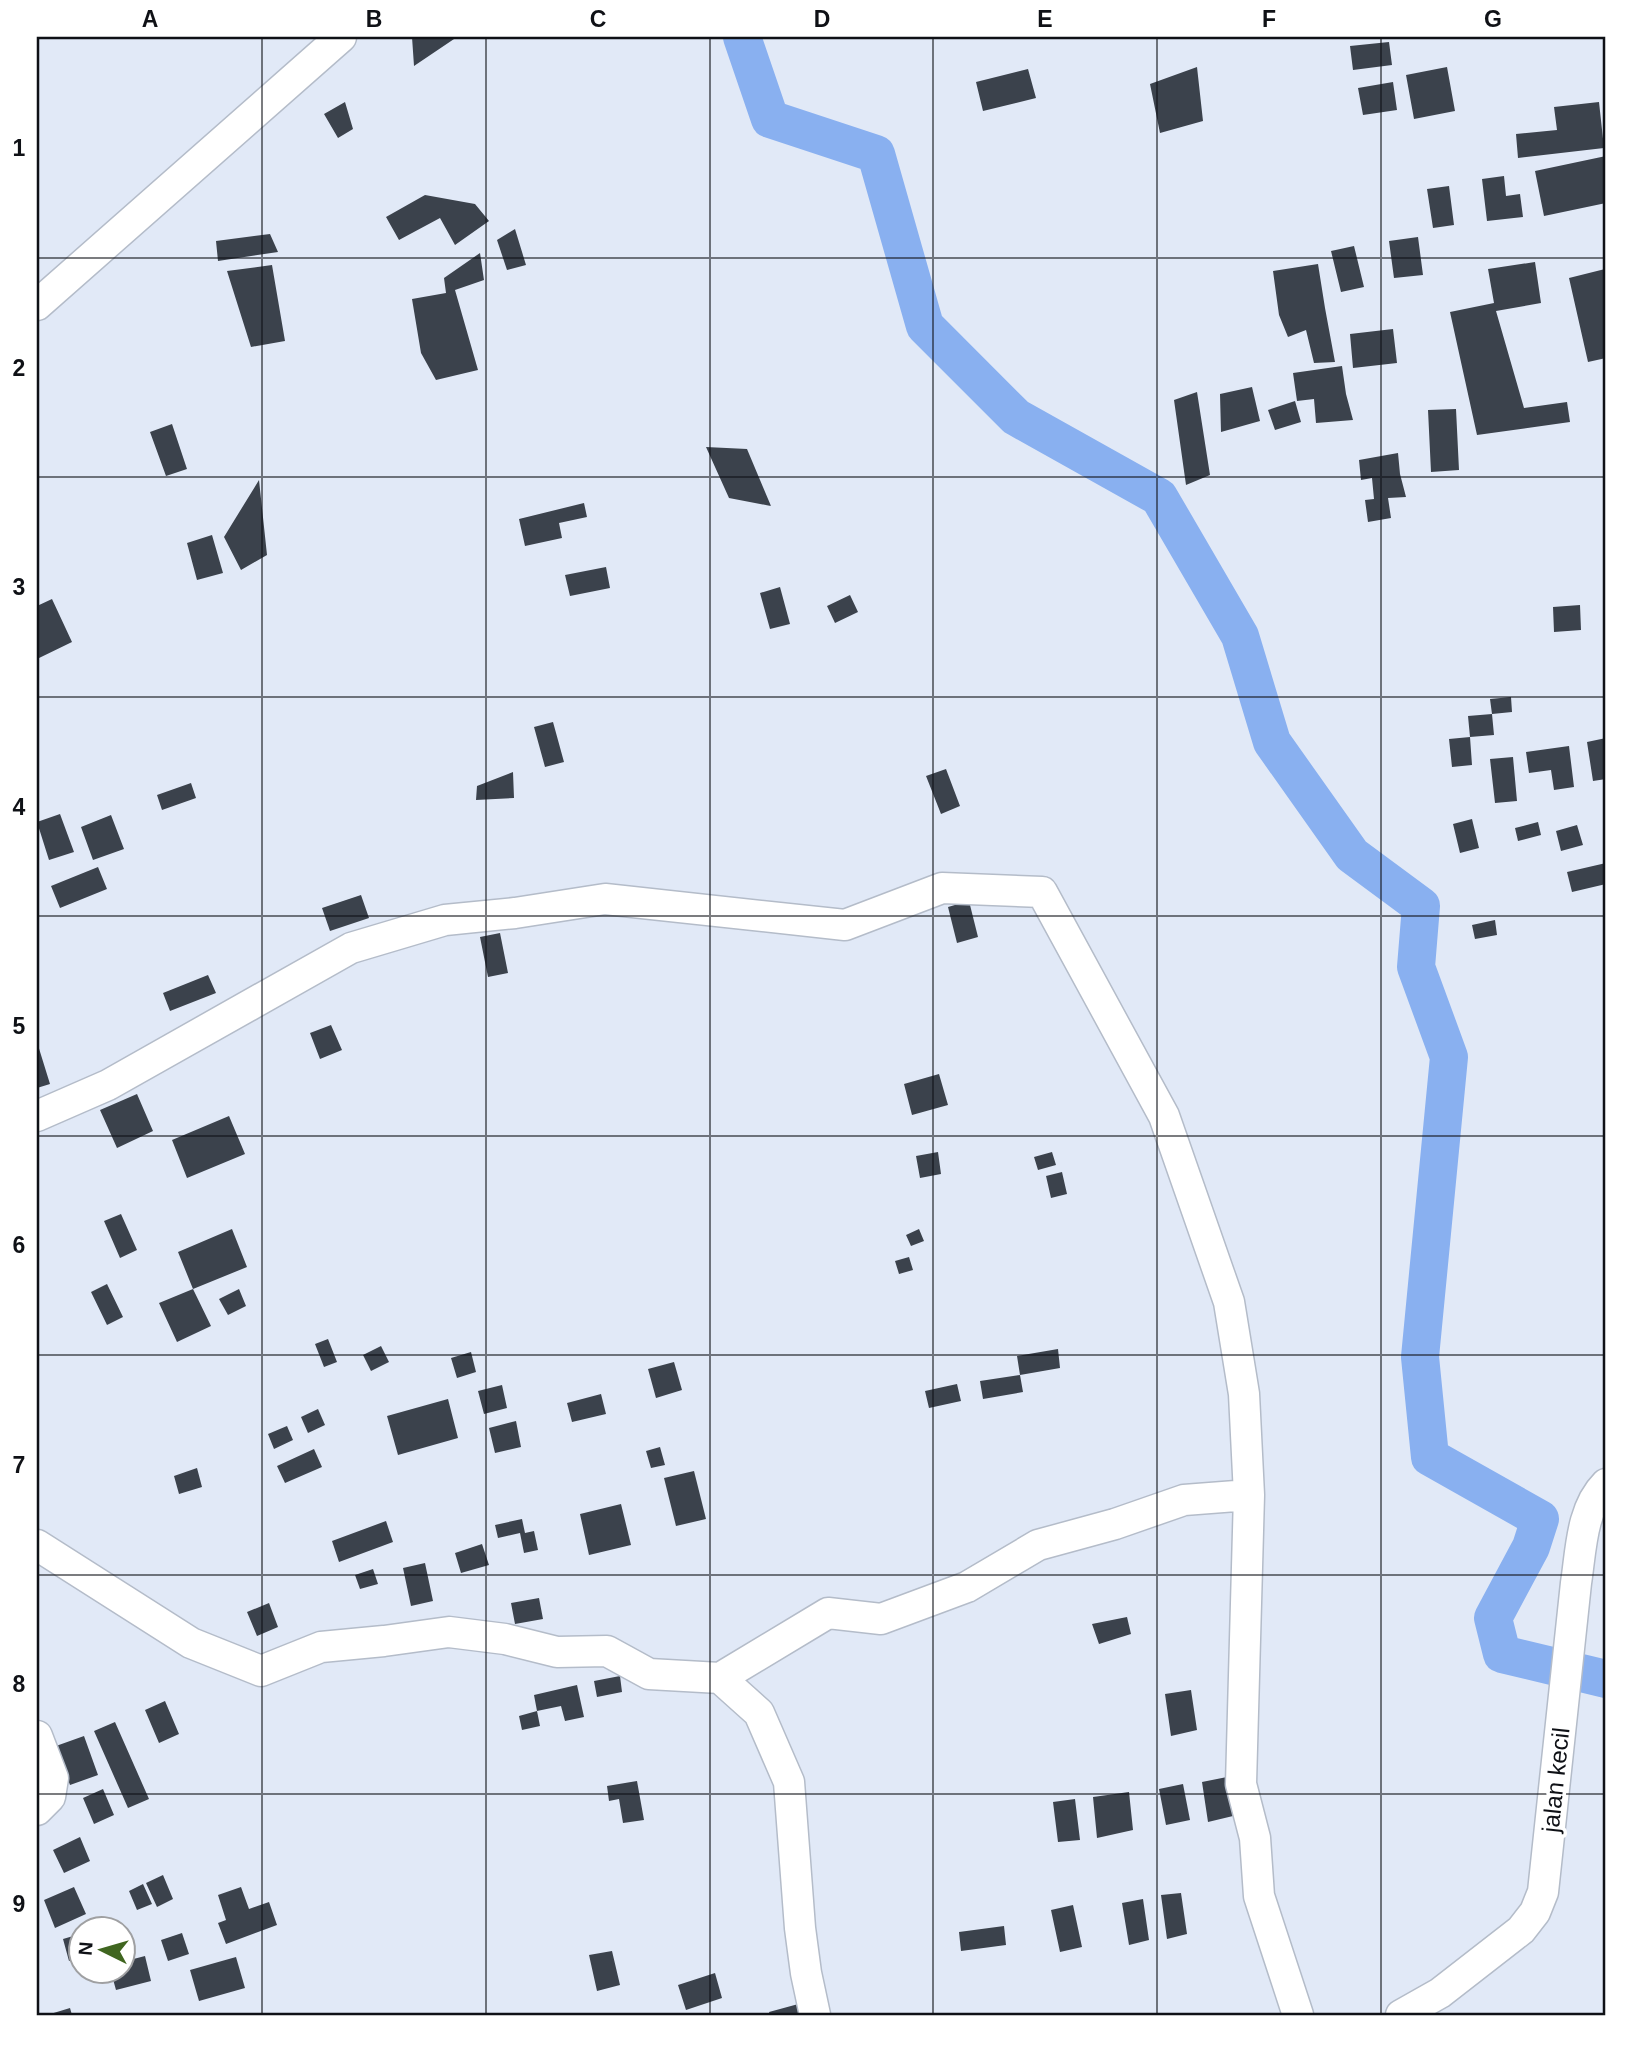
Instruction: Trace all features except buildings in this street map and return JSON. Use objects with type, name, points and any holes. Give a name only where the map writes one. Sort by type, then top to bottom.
[{"type":"street","points":[[37,306],[341,37]]},
{"type":"street","points":[[37,1116],[108,1085],[351,948],[445,920],[515,913],[605,899],[845,925],[942,888],[1042,892],[1164,1116],[1229,1302],[1244,1394],[1249,1494],[1241,1784],[1255,1838],[1259,1895],[1298,2015]]},
{"type":"street","name":"jalan kecil","points":[[1401,2015],[1440,1993],[1521,1930],[1535,1912],[1543,1892],[1582,1547],[1590,1507],[1606,1484]]},
{"type":"street","points":[[37,1545],[191,1643],[261,1671],[321,1647],[449,1632],[505,1639],[557,1652],[607,1651],[649,1674],[720,1678],[828,1613],[881,1619],[967,1587],[1038,1545],[1115,1524],[1184,1500],[1249,1494]]},
{"type":"street","points":[[720,1678],[759,1713],[789,1782],[800,1928],[815,2015]]},
{"type":"street","points":[[37,1736],[53,1778],[50,1797],[37,1810]]},
{"type":"waterway","points":[[742,37],[770,119],[876,154],[925,326],[1016,417],[1159,497],[1240,636],[1272,742],[1352,855],[1421,906],[1416,967],[1449,1057],[1420,1357],[1430,1457],[1540,1519],[1531,1547],[1493,1618],[1502,1654],[1606,1679]]}]
